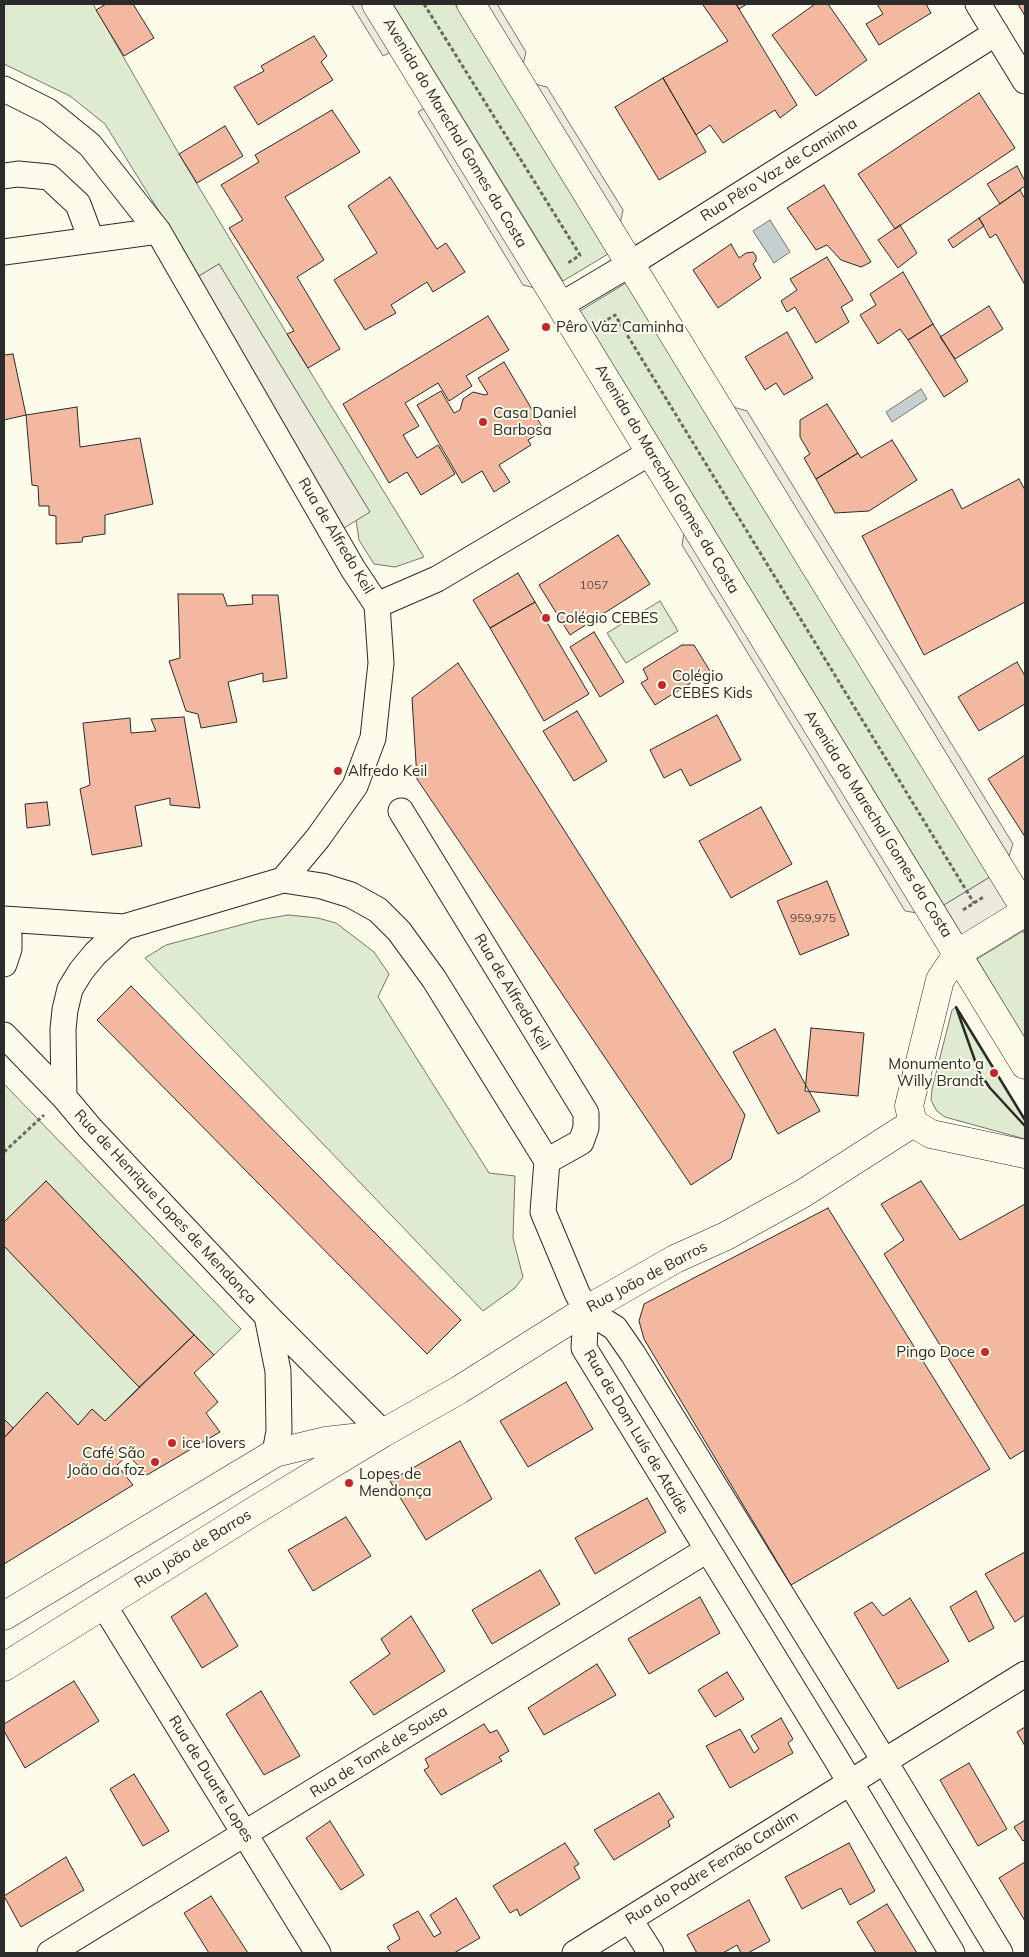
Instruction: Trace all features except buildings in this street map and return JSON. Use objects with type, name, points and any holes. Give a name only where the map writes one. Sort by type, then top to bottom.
[{"type":"main road","name":"Avenida do Marechal Gomes da Costa","points":[[376,4],[1025,1064]]},
{"type":"main road","name":"Avenida do Marechal Gomes da Costa","points":[[471,4],[1025,910],[958,953]]},
{"type":"main road","points":[[958,953],[940,980],[936,992],[909,1106],[913,1123],[931,1134],[1025,1154]]},
{"type":"main road","name":"Rua João de Barros","points":[[4,1667],[103,1604],[383,1433],[460,1390],[586,1310],[675,1259],[726,1236],[794,1199],[913,1123]]},
{"type":"main road","name":"Rua João de Barros","points":[[4,1616],[276,1453],[325,1441],[364,1438],[383,1433]]},
{"type":"street","points":[[978,4],[1025,81]]},
{"type":"street","name":"Rua Pêro Vaz de Caminha","points":[[561,305],[630,264],[996,33]]},
{"type":"street","name":"Rua de Alfredo Keil","points":[[4,89],[48,111],[90,145],[158,231],[353,569],[377,605],[381,663],[373,738],[355,786],[318,838],[283,880]]},
{"type":"street","points":[[4,176],[18,174],[49,177],[78,204],[91,239]]},
{"type":"street","points":[[4,252],[158,231]]},
{"type":"street","points":[[377,605],[437,579],[651,452]]},
{"type":"street","name":"Rua de Alfredo Keil","points":[[401,811],[586,1113],[586,1128],[581,1142],[546,1161]]},
{"type":"street","points":[[4,964],[9,949],[9,936],[4,919],[124,927],[283,880],[322,886],[351,895],[378,910],[399,931],[434,979],[546,1161],[543,1212],[586,1310],[615,1328],[629,1348],[885,1762],[1000,1953]]},
{"type":"street","name":"Rua de Henrique Lopes de Mendonça","points":[[64,1097],[63,1029],[70,990],[81,971],[95,954],[124,927]]},
{"type":"street","name":"Rua de Henrique Lopes de Mendonça","points":[[4,1035],[267,1316],[383,1433]]},
{"type":"street","name":"Rua de Dom Luís de Ataíde","points":[[586,1310],[584,1348],[952,1953]]},
{"type":"street","points":[[267,1316],[278,1371],[279,1431],[276,1453]]},
{"type":"street","name":"Rua de Tomé de Sousa","points":[[50,1953],[708,1550]]},
{"type":"street","name":"Rua de Duarte Lopes","points":[[103,1604],[318,1953]]},
{"type":"street","points":[[850,1783],[1025,1674]]},
{"type":"street","name":"Rua do Padre Fernão Cardim","points":[[574,1953],[850,1783]]},
{"type":"street","points":[[630,1920],[651,1953]]},
{"type":"path","points":[[424,4],[580,255],[566,264],[569,270]]},
{"type":"path","points":[[598,317],[602,323],[615,315],[974,903]]},
{"type":"path","points":[[958,912],[990,894]]},
{"type":"path","points":[[4,1152],[64,1097]]},
{"type":"green space","points":[[4,4],[93,4],[179,154],[424,557],[395,567],[374,564],[359,540],[356,520],[370,512],[219,264],[199,276],[105,124],[70,96],[4,64]]},
{"type":"green space","points":[[393,4],[455,4],[608,254],[563,281]]},
{"type":"green space","points":[[626,283],[990,877],[944,905],[580,311]]},
{"type":"green space","points":[[660,601],[678,631],[626,663],[607,633]]},
{"type":"green space","points":[[288,915],[318,918],[336,923],[374,952],[389,974],[378,997],[489,1173],[515,1176],[513,1238],[523,1277],[515,1288],[483,1311],[145,958],[166,945],[259,920]]},
{"type":"green space","points":[[1023,931],[1025,935],[1025,1039],[977,959]]},
{"type":"green space","points":[[956,1007],[1025,1120],[1025,1139],[945,1117],[934,1106],[931,1100],[932,1089],[952,1010]]},
{"type":"green space","points":[[4,1084],[241,1329],[214,1355],[46,1181],[4,1222]]},
{"type":"green space","points":[[4,1246],[139,1387],[105,1421],[92,1409],[78,1425],[47,1392],[13,1428],[4,1419]]},
{"type":"shaded area","points":[[351,4],[361,4],[391,52],[383,56]]},
{"type":"shaded area","points":[[486,4],[497,4],[526,52],[523,65]]},
{"type":"shaded area","points":[[535,84],[547,87],[623,210],[620,224]]},
{"type":"shaded area","points":[[425,108],[535,288],[523,285],[418,112]]},
{"type":"shaded area","points":[[770,220],[790,252],[774,263],[753,231]]},
{"type":"shaded area","points":[[219,264],[370,512],[344,528],[194,283],[199,276]]},
{"type":"shaded area","points":[[921,389],[927,399],[892,422],[886,412]]},
{"type":"shaded area","points":[[733,407],[747,411],[1013,844],[1009,856]]},
{"type":"shaded area","points":[[684,533],[917,913],[905,911],[682,545]]},
{"type":"shaded area","points":[[990,877],[1008,907],[962,935],[944,905]]},
{"type":"wall","points":[[1025,1120],[956,1007],[979,1072],[990,1088],[1025,1126]]},
{"type":"place","name":"Pêro Vaz Caminha","points":[[546,327]]},
{"type":"place","name":"Casa Daniel Barbosa","points":[[483,422]]},
{"type":"place","name":"Colégio CEBES","points":[[546,618]]},
{"type":"place","name":"Colégio CEBES Kids","points":[[662,685]]},
{"type":"place","name":"Alfredo Keil","points":[[338,771]]},
{"type":"place","name":"Monumento a Willy Brandt","points":[[994,1073]]},
{"type":"place","name":"Pingo Doce","points":[[985,1352]]},
{"type":"place","name":"ice lovers","points":[[172,1443]]},
{"type":"place","name":"Café São João da foz","points":[[155,1462]]},
{"type":"place","name":"Lopes de Mendonça","points":[[349,1483]]}]
